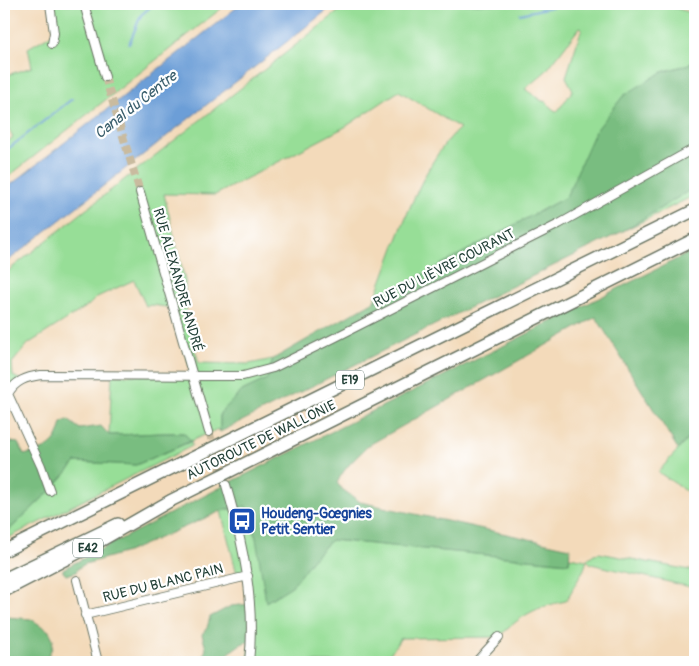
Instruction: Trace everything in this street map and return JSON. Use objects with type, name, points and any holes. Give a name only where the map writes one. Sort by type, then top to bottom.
[{"type":"highway","name":"AUTOROUTE DE WALLONIE","points":[[4,551],[695,210]]},
{"type":"highway","name":"AUTOROUTE DE WALLONIE","points":[[4,591],[95,544],[170,501],[695,239]]},
{"type":"highway","name":"E19","points":[[4,579],[90,536],[170,501]]},
{"type":"street","points":[[50,4],[54,33],[52,44]]},
{"type":"street","points":[[84,4],[105,77]]},
{"type":"street","name":"RUE DU LIÈVRE COURANT","points":[[50,491],[41,466],[8,394],[11,387],[29,376],[243,376],[273,368],[559,224],[695,148]]},
{"type":"street","name":"RUE ALEXANDRE ANDRÉ","points":[[140,192],[209,432]]},
{"type":"street","points":[[226,485],[241,540],[248,576],[251,620],[250,662]]},
{"type":"street","name":"RUE DU BLANC PAIN","points":[[85,615],[248,576]]},
{"type":"street","points":[[76,580],[98,662]]},
{"type":"street","points":[[476,662],[499,637]]},
{"type":"green space","points":[[50,4],[227,4],[4,180],[4,143],[13,138],[4,119],[4,76],[32,67],[28,48],[54,33]]},
{"type":"green space","points":[[348,4],[662,4],[695,14],[695,59],[687,65],[662,72],[577,175],[566,197],[374,301],[399,233],[420,184],[432,162],[460,128],[399,91],[345,127],[215,195],[164,194],[185,281],[185,303],[192,340],[199,363],[249,364],[273,359],[267,379],[242,391],[220,413],[220,432],[218,429],[191,441],[192,446],[4,540],[4,535],[50,491],[76,462],[136,465],[190,442],[184,433],[109,435],[112,375],[192,375],[173,308],[146,306],[134,280],[97,297],[89,305],[28,344],[12,363],[13,376],[21,380],[11,387],[9,384],[4,389],[4,274]],"holes":[[[580,27],[582,28],[566,77],[573,90],[557,112],[547,102],[542,101],[525,89],[546,71]]]},
{"type":"green space","points":[[695,59],[695,187],[623,231],[220,432],[220,413],[242,391],[267,379],[273,359],[383,296],[566,197],[595,132],[623,96],[662,72],[687,65]]},
{"type":"green space","points":[[695,187],[695,195],[623,231]]},
{"type":"green space","points":[[695,250],[695,431],[678,449],[596,317],[369,445],[347,467],[337,483],[360,502],[570,548],[569,563],[331,540],[311,561],[292,586],[266,602],[256,538],[246,506],[226,509],[127,552],[85,564],[78,568],[76,572],[66,575],[63,572],[63,569],[233,481]]},
{"type":"green space","points":[[68,420],[80,429],[101,426],[109,435],[184,433],[191,441],[136,465],[76,462],[50,491],[4,535],[4,441],[18,443],[24,455],[39,451],[54,442],[62,422]]},
{"type":"green space","points":[[695,431],[695,497],[658,472]]},
{"type":"green space","points":[[246,506],[256,538],[311,561],[331,540],[569,563],[570,557],[586,560],[599,553],[695,571],[695,588],[591,564],[587,560],[566,601],[537,609],[515,623],[499,637],[401,638],[384,662],[249,662],[248,576],[238,578],[221,511]]},
{"type":"green space","points":[[250,604],[251,640],[235,648],[222,662],[201,662],[206,649],[202,634],[207,628],[210,617],[231,606]]},
{"type":"green space","points":[[4,613],[7,617],[31,619],[49,631],[53,639],[52,648],[45,662],[4,662]]},
{"type":"water","name":"Canal du Centre","points":[[241,4],[335,4],[4,264],[4,190]]},
{"type":"waterway","points":[[129,44],[141,15],[154,4]]},
{"type":"waterway","points":[[520,14],[564,4]]},
{"type":"waterway","points":[[4,152],[72,99]]},
{"type":"tunnel","points":[[105,77],[140,192]]},
{"type":"tunnel","points":[[209,432],[224,478]]},
{"type":"place","name":"Houdeng-Gœgnies Petit Sentier","points":[[242,521]]}]
